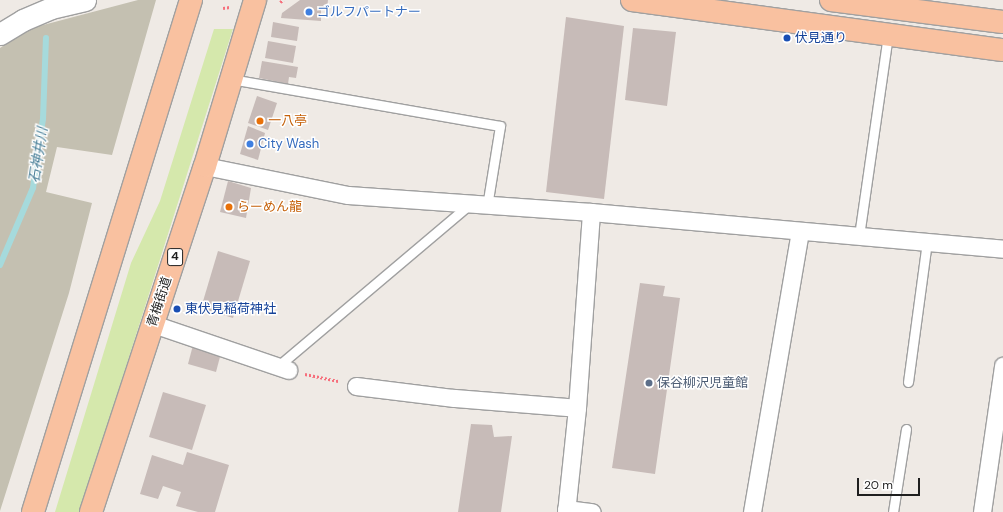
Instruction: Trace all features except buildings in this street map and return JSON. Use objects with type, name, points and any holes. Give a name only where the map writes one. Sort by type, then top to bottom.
[{"type":"main road","points":[[33,512],[191,0]]},
{"type":"main road","name":"青梅街道","points":[[91,512],[205,166],[255,0]]},
{"type":"main road","points":[[632,0],[1003,50]]},
{"type":"main road","points":[[831,0],[886,4],[1003,22]]},
{"type":"street","points":[[0,34],[23,20],[51,8],[85,0]]},
{"type":"street","points":[[205,166],[348,195],[487,206],[591,212],[1003,249]]},
{"type":"street","points":[[591,212],[577,408],[566,510],[592,512]]},
{"type":"street","points":[[752,512],[800,230]]},
{"type":"street","points":[[153,324],[283,368]]},
{"type":"street","points":[[982,512],[1000,406],[1003,366]]},
{"type":"street","points":[[356,386],[454,398],[577,408]]},
{"type":"lane","points":[[859,236],[888,34]]},
{"type":"lane","points":[[231,79],[500,126],[487,206]]},
{"type":"lane","points":[[283,368],[470,204]]},
{"type":"lane","points":[[908,382],[927,242]]},
{"type":"lane","points":[[893,512],[906,429]]},
{"type":"path","points":[[283,368],[356,386]]},
{"type":"shaded area","points":[[138,0],[156,0],[112,155],[57,147],[46,192],[92,203],[69,293],[0,511],[0,48],[28,29]]},
{"type":"green space","points":[[214,29],[233,29],[85,496],[79,512],[55,512],[131,263],[160,201]]},
{"type":"waterway","name":"石神井川","points":[[0,265],[33,188],[43,119],[46,38]]},
{"type":"place","name":"ゴルフパートナー","points":[[309,12]]},
{"type":"place","name":"伏見通り","points":[[787,38]]},
{"type":"place","name":"一八亭","points":[[260,121]]},
{"type":"place","name":"City Wash","points":[[250,144]]},
{"type":"place","name":"らーめん龍","points":[[229,207]]},
{"type":"place","name":"東伏見稲荷神社","points":[[177,309]]},
{"type":"place","name":"保谷柳沢児童館","points":[[649,383]]}]
